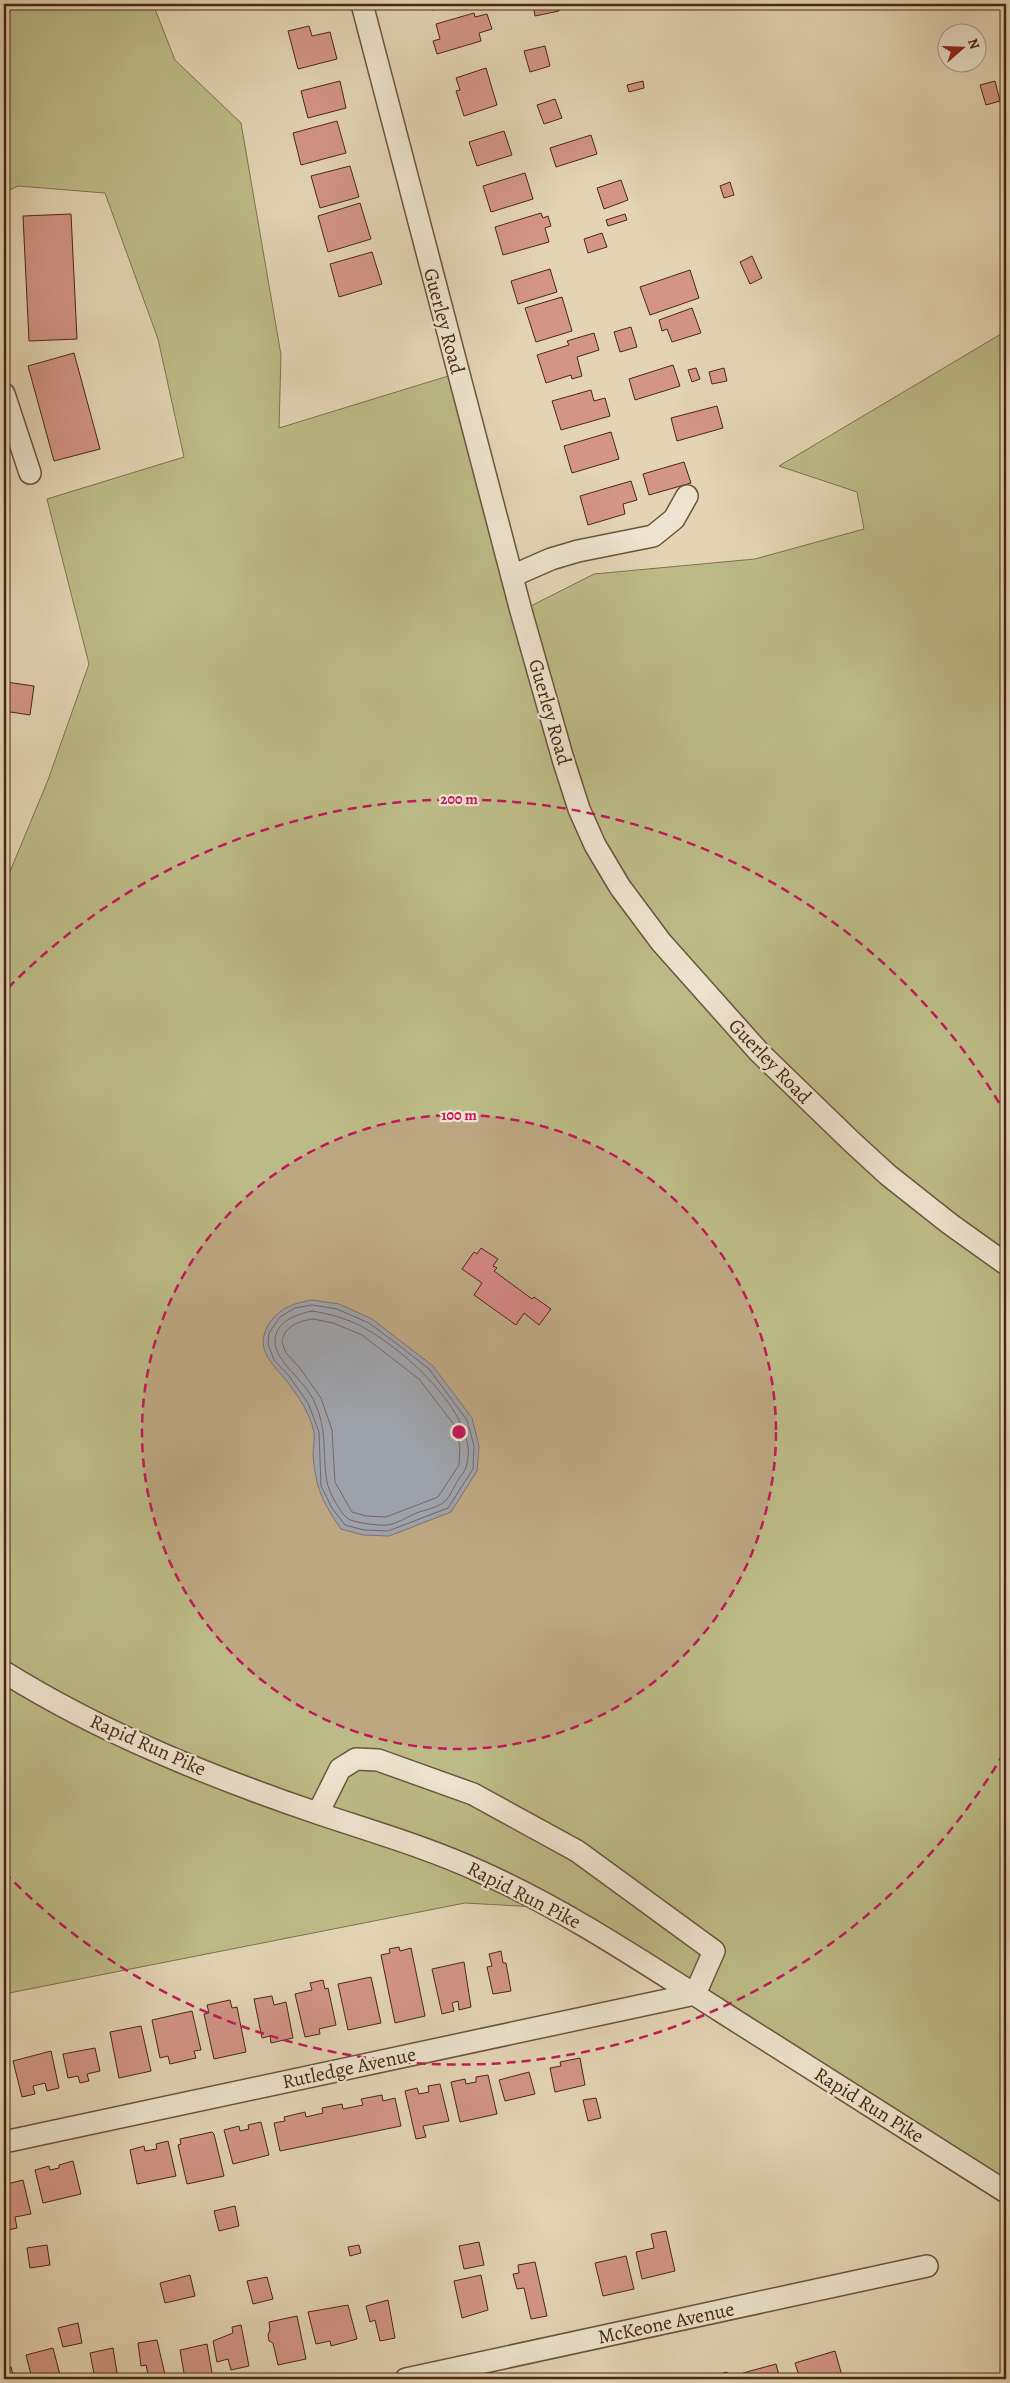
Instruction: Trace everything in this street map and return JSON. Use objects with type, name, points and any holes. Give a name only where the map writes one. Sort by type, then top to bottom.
[{"type":"street","name":"Guerley Road","points":[[362,4],[512,576],[563,759],[580,809],[596,845],[620,887],[660,942],[759,1052],[888,1175],[950,1224],[1006,1264]]},
{"type":"street","points":[[4,394],[30,473]]},
{"type":"street","points":[[512,576],[551,559],[653,536],[674,519],[687,496]]},
{"type":"street","name":"Rapid Run Pike","points":[[4,1672],[43,1696],[140,1745],[318,1813],[419,1846],[482,1872],[554,1908],[606,1937],[1006,2192]]},
{"type":"street","points":[[318,1813],[340,1768],[356,1759],[378,1760],[473,1794],[577,1851],[714,1951],[695,1994]]},
{"type":"street","name":"Rutledge Avenue","points":[[4,2142],[695,1994]]},
{"type":"street","name":"McKeone Avenue","points":[[406,2379],[927,2266]]},
{"type":"shaded area","points":[[4,4],[153,4],[175,60],[241,123],[281,355],[279,428],[458,373],[521,611],[594,574],[755,559],[864,529],[857,492],[779,466],[1006,331],[1006,2192],[554,1908],[465,1903],[4,1994],[4,886],[48,780],[89,664],[47,499],[184,457],[158,339],[105,193],[18,186],[4,193]]},
{"type":"water","points":[[312,1300],[339,1304],[372,1319],[433,1366],[472,1418],[479,1446],[477,1471],[451,1512],[389,1536],[363,1535],[341,1529],[334,1519],[318,1486],[313,1455],[314,1432],[309,1418],[294,1391],[269,1359],[263,1346],[265,1331],[274,1317],[289,1306]]},
{"type":"building","points":[[430,4],[456,4],[432,10]]},
{"type":"building","points":[[533,4],[558,4],[559,11],[535,16]]},
{"type":"building","points":[[474,13],[475,17],[487,14],[492,29],[479,33],[481,41],[437,54],[433,41],[440,39],[436,24]]},
{"type":"building","points":[[309,26],[312,36],[330,32],[337,59],[298,69],[288,31]]},
{"type":"building","points":[[545,46],[550,66],[530,72],[524,51]]},
{"type":"building","points":[[486,68],[497,105],[464,116],[456,91],[460,90],[456,78]]},
{"type":"building","points":[[340,81],[346,108],[308,118],[301,91]]},
{"type":"building","points":[[643,81],[644,88],[629,92],[627,85]]},
{"type":"building","points":[[995,81],[1000,101],[986,105],[980,85]]},
{"type":"building","points":[[555,99],[562,118],[544,124],[537,105]]},
{"type":"building","points":[[337,121],[346,153],[301,165],[293,133]]},
{"type":"building","points":[[504,131],[512,155],[477,166],[469,142]]},
{"type":"building","points":[[591,135],[597,154],[556,167],[550,148]]},
{"type":"building","points":[[350,166],[359,197],[320,208],[311,176]]},
{"type":"building","points":[[525,173],[533,199],[491,212],[483,186]]},
{"type":"building","points":[[621,180],[628,200],[604,209],[597,188]]},
{"type":"building","points":[[730,182],[734,195],[724,198],[720,186]]},
{"type":"building","points":[[360,203],[371,239],[328,252],[318,216]]},
{"type":"building","points":[[541,213],[543,218],[548,216],[551,226],[545,228],[549,242],[503,255],[495,227]]},
{"type":"building","points":[[71,214],[77,339],[29,341],[23,216]]},
{"type":"building","points":[[625,214],[627,220],[608,226],[606,220]]},
{"type":"building","points":[[602,233],[607,247],[588,253],[584,239]]},
{"type":"building","points":[[372,252],[382,284],[339,297],[330,264]]},
{"type":"building","points":[[752,256],[762,278],[750,284],[740,262]]},
{"type":"building","points":[[550,269],[557,292],[518,304],[511,281]]},
{"type":"building","points":[[690,270],[699,298],[650,315],[640,287]]},
{"type":"building","points":[[562,297],[572,331],[536,342],[525,308]]},
{"type":"building","points":[[692,308],[701,333],[672,342],[667,329],[662,331],[659,320]]},
{"type":"building","points":[[631,327],[637,347],[620,352],[614,332]]},
{"type":"building","points":[[594,333],[599,350],[577,357],[582,376],[572,379],[571,375],[546,383],[537,355],[569,345],[567,341]]},
{"type":"building","points":[[74,353],[100,449],[54,461],[28,366]]},
{"type":"building","points":[[673,365],[680,386],[635,400],[629,379]]},
{"type":"building","points":[[696,368],[700,379],[692,382],[688,370]]},
{"type":"building","points":[[724,368],[727,381],[712,384],[709,372]]},
{"type":"building","points":[[591,390],[594,401],[605,398],[610,416],[561,430],[552,401]]},
{"type":"building","points":[[717,406],[723,428],[677,441],[671,418]]},
{"type":"building","points":[[611,432],[619,459],[572,473],[564,446]]},
{"type":"building","points":[[684,462],[691,483],[649,495],[643,474]]},
{"type":"building","points":[[631,481],[637,500],[623,504],[625,514],[588,525],[580,496]]},
{"type":"building","points":[[4,677],[6,682],[34,686],[30,715],[4,711]]},
{"type":"building","points":[[481,1248],[498,1259],[493,1266],[497,1268],[494,1271],[532,1299],[534,1297],[551,1309],[539,1325],[524,1313],[516,1325],[474,1295],[482,1283],[462,1269],[474,1252],[477,1254]]},
{"type":"building","points":[[399,1947],[400,1951],[411,1948],[425,2016],[395,2023],[381,1955],[390,1953],[389,1949]]},
{"type":"building","points":[[501,1951],[503,1963],[506,1963],[511,1991],[493,1994],[487,1967],[492,1966],[489,1954]]},
{"type":"building","points":[[464,1962],[471,2007],[459,2010],[458,2001],[452,2003],[454,2011],[442,2014],[432,1969]]},
{"type":"building","points":[[371,1977],[381,2023],[348,2030],[338,1984]]},
{"type":"building","points":[[323,1980],[325,1989],[328,1988],[336,2025],[319,2029],[320,2034],[305,2037],[295,1994],[312,1990],[310,1983]]},
{"type":"building","points":[[272,1996],[274,2005],[286,2002],[293,2038],[271,2043],[270,2036],[262,2038],[254,1999]]},
{"type":"building","points":[[230,2000],[232,2008],[237,2007],[246,2052],[214,2059],[204,2014],[209,2013],[207,2005]]},
{"type":"building","points":[[192,2011],[201,2050],[194,2051],[196,2058],[170,2064],[168,2056],[160,2058],[152,2020]]},
{"type":"building","points":[[141,2026],[151,2071],[119,2078],[110,2032]]},
{"type":"building","points":[[95,2048],[100,2071],[87,2074],[89,2081],[80,2083],[78,2076],[68,2078],[63,2054]]},
{"type":"building","points":[[51,2051],[59,2088],[47,2091],[45,2083],[33,2086],[35,2094],[22,2097],[13,2061]]},
{"type":"building","points":[[580,2058],[585,2085],[555,2092],[550,2068],[561,2066],[560,2062]]},
{"type":"building","points":[[529,2072],[535,2094],[505,2101],[499,2080]]},
{"type":"building","points":[[488,2075],[497,2114],[460,2122],[451,2082],[465,2079],[466,2084],[476,2082],[476,2077]]},
{"type":"building","points":[[440,2084],[449,2121],[423,2126],[426,2137],[416,2139],[405,2091],[417,2088],[419,2094],[429,2092],[428,2086]]},
{"type":"building","points":[[382,2095],[383,2101],[395,2098],[401,2126],[280,2151],[274,2123],[285,2121],[284,2117],[305,2112],[306,2117],[323,2113],[322,2108],[342,2104],[343,2109],[363,2105],[361,2099]]},
{"type":"building","points":[[596,2098],[601,2118],[588,2121],[583,2100]]},
{"type":"building","points":[[261,2122],[269,2155],[233,2164],[224,2130],[239,2126],[240,2131],[249,2129],[248,2125]]},
{"type":"building","points":[[212,2132],[224,2176],[187,2184],[178,2145],[181,2144],[180,2139]]},
{"type":"building","points":[[168,2141],[176,2176],[137,2184],[130,2150],[144,2146],[145,2151],[157,2149],[156,2144]]},
{"type":"building","points":[[73,2161],[81,2194],[43,2203],[35,2170],[49,2166],[50,2170],[59,2168],[59,2165]]},
{"type":"building","points":[[4,2178],[6,2178],[7,2184],[23,2180],[31,2214],[15,2217],[17,2228],[4,2231]]},
{"type":"building","points":[[235,2206],[239,2226],[219,2231],[214,2211]]},
{"type":"building","points":[[666,2231],[675,2271],[642,2279],[636,2252],[654,2248],[651,2234]]},
{"type":"building","points":[[479,2242],[484,2265],[464,2269],[459,2246]]},
{"type":"building","points":[[47,2245],[50,2265],[30,2268],[27,2248]]},
{"type":"building","points":[[359,2245],[361,2253],[350,2256],[348,2247]]},
{"type":"building","points":[[626,2256],[634,2289],[603,2296],[595,2263]]},
{"type":"building","points":[[535,2262],[547,2316],[531,2319],[524,2288],[517,2289],[513,2274],[519,2273],[518,2265]]},
{"type":"building","points":[[190,2275],[195,2296],[165,2303],[160,2283]]},
{"type":"building","points":[[481,2275],[488,2310],[462,2318],[454,2281]]},
{"type":"building","points":[[267,2277],[273,2299],[253,2304],[247,2281]]},
{"type":"building","points":[[388,2300],[395,2338],[380,2341],[375,2320],[370,2322],[366,2306]]},
{"type":"building","points":[[348,2305],[357,2339],[331,2346],[330,2341],[316,2344],[308,2312]]},
{"type":"building","points":[[297,2316],[306,2359],[278,2365],[273,2343],[269,2341],[269,2322]]},
{"type":"building","points":[[78,2323],[82,2343],[63,2347],[58,2328]]},
{"type":"building","points":[[241,2325],[249,2366],[231,2370],[228,2359],[217,2362],[213,2341],[233,2333],[232,2327]]},
{"type":"building","points":[[157,2340],[166,2379],[149,2379],[146,2365],[141,2366],[138,2343]]},
{"type":"building","points":[[207,2344],[213,2379],[185,2379],[180,2350]]},
{"type":"building","points":[[53,2348],[61,2379],[32,2379],[26,2355]]},
{"type":"building","points":[[113,2348],[118,2379],[95,2379],[90,2353]]},
{"type":"building","points":[[835,2351],[843,2379],[800,2379],[795,2363]]},
{"type":"building","points":[[4,2359],[7,2368],[11,2367],[14,2379],[4,2379]]},
{"type":"building","points":[[776,2364],[780,2379],[745,2379],[743,2373]]},
{"type":"building","points":[[727,2372],[729,2379],[701,2379]]}]
